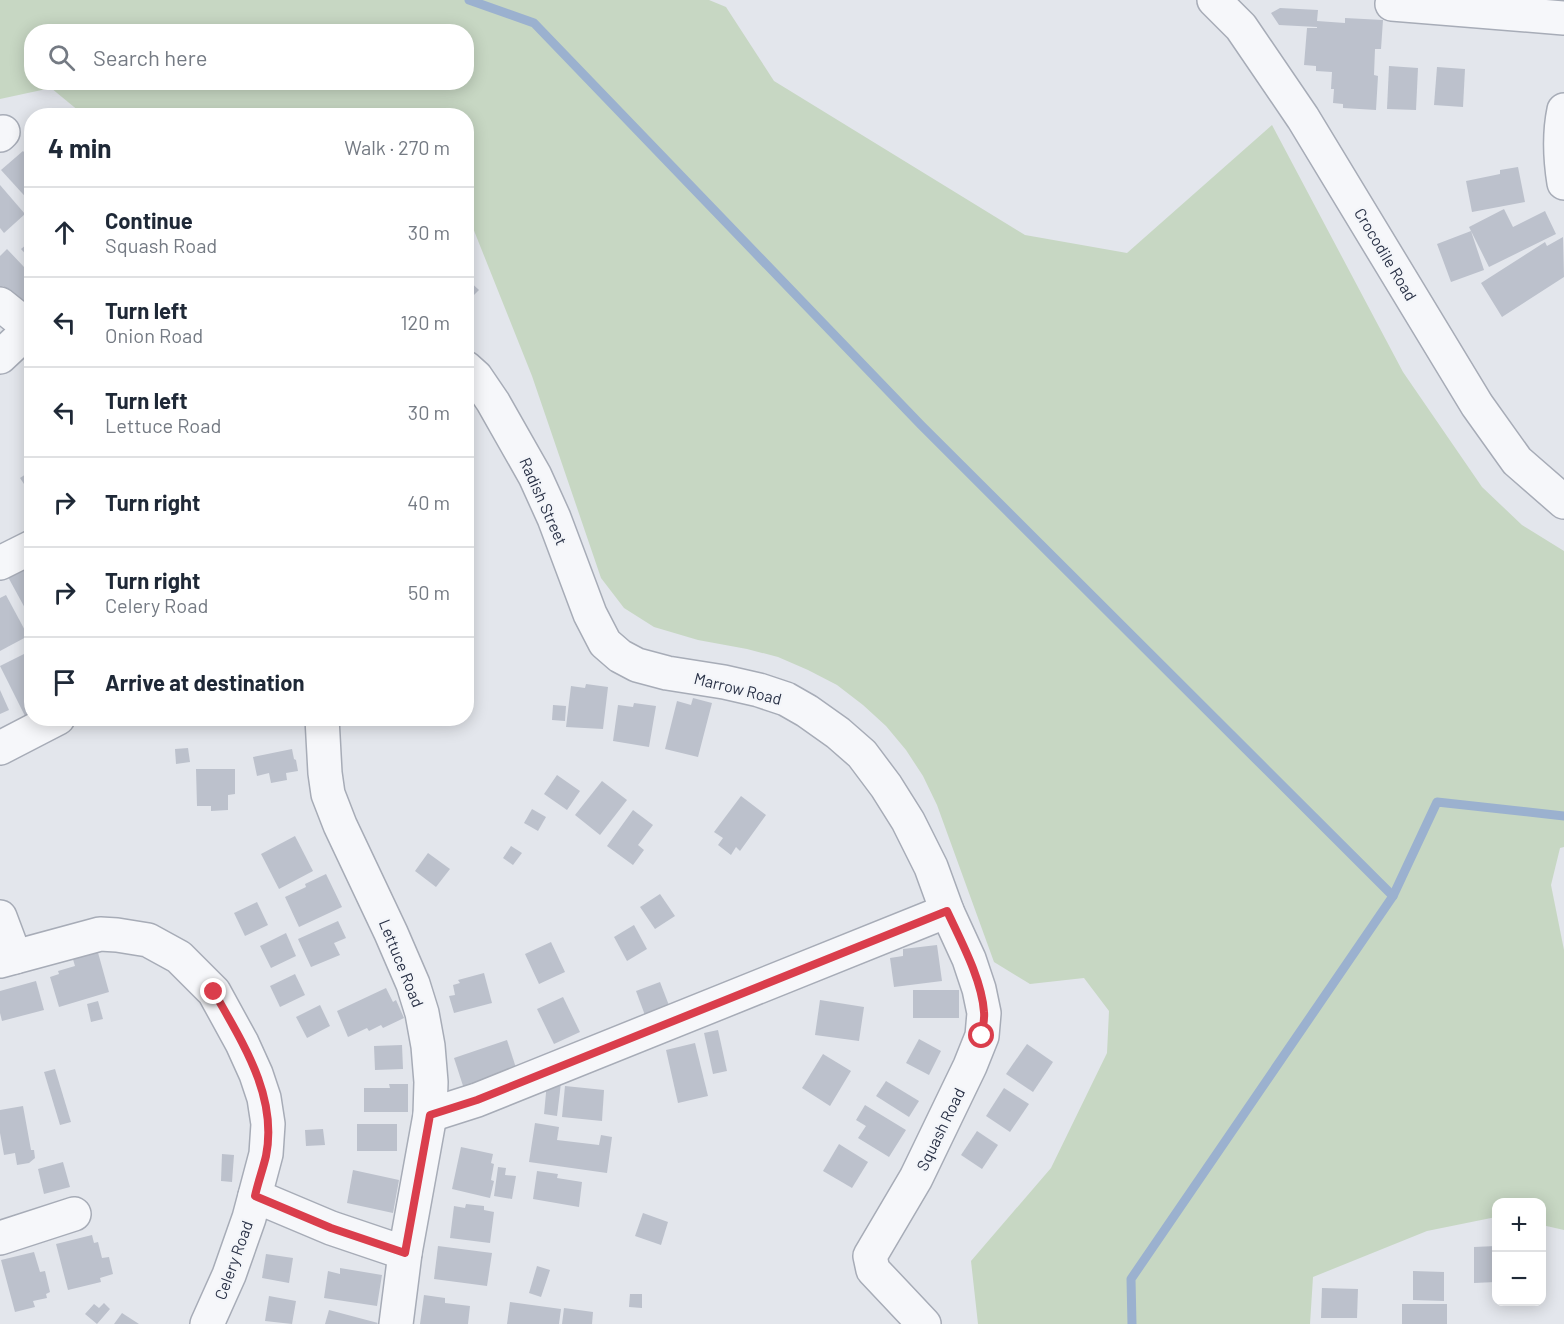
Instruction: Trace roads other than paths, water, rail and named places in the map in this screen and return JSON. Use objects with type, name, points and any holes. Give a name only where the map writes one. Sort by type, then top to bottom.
[{"type":"street","name":"Crocodile Road","points":[[1214,0],[1240,27],[1303,118],[1477,405],[1517,461],[1564,502]]},
{"type":"street","points":[[1392,4],[1564,18]]},
{"type":"street","points":[[1564,110],[1560,129],[1564,183]]},
{"type":"street","points":[[0,304],[24,323]]},
{"type":"street","points":[[0,357],[24,335]]},
{"type":"street","name":"Radish Street","points":[[474,375],[493,402],[536,476],[590,614],[605,643]]},
{"type":"street","points":[[0,563],[24,551]]},
{"type":"street","name":"Marrow Road","points":[[605,643],[620,656],[637,665],[667,673],[724,682],[786,699],[838,733],[862,754],[908,821],[931,867],[947,911]]},
{"type":"street","points":[[0,748],[43,726]]},
{"type":"street","name":"Lettuce Road","points":[[322,726],[328,794],[413,984],[423,1013],[428,1046],[431,1082],[430,1115],[405,1253],[396,1324]]},
{"type":"street","points":[[430,1115],[477,1100],[947,911]]},
{"type":"street","name":"Squash Road","points":[[924,1324],[873,1270],[870,1256],[916,1178],[982,1036],[984,1013],[979,989],[969,959],[947,911]]},
{"type":"street","points":[[0,917],[8,959]]},
{"type":"street","name":"Celery Road","points":[[8,959],[100,934],[148,940],[179,957],[214,992],[242,1043],[264,1098],[268,1124],[266,1154],[229,1275],[207,1324]]},
{"type":"street","points":[[255,1196],[331,1228],[405,1253]]},
{"type":"street","points":[[0,1238],[74,1214]]},
{"type":"waterway","points":[[469,0],[534,23],[921,425],[1393,896]]},
{"type":"waterway","points":[[1132,1324],[1131,1279],[1393,896],[1437,802],[1564,816]]}]
